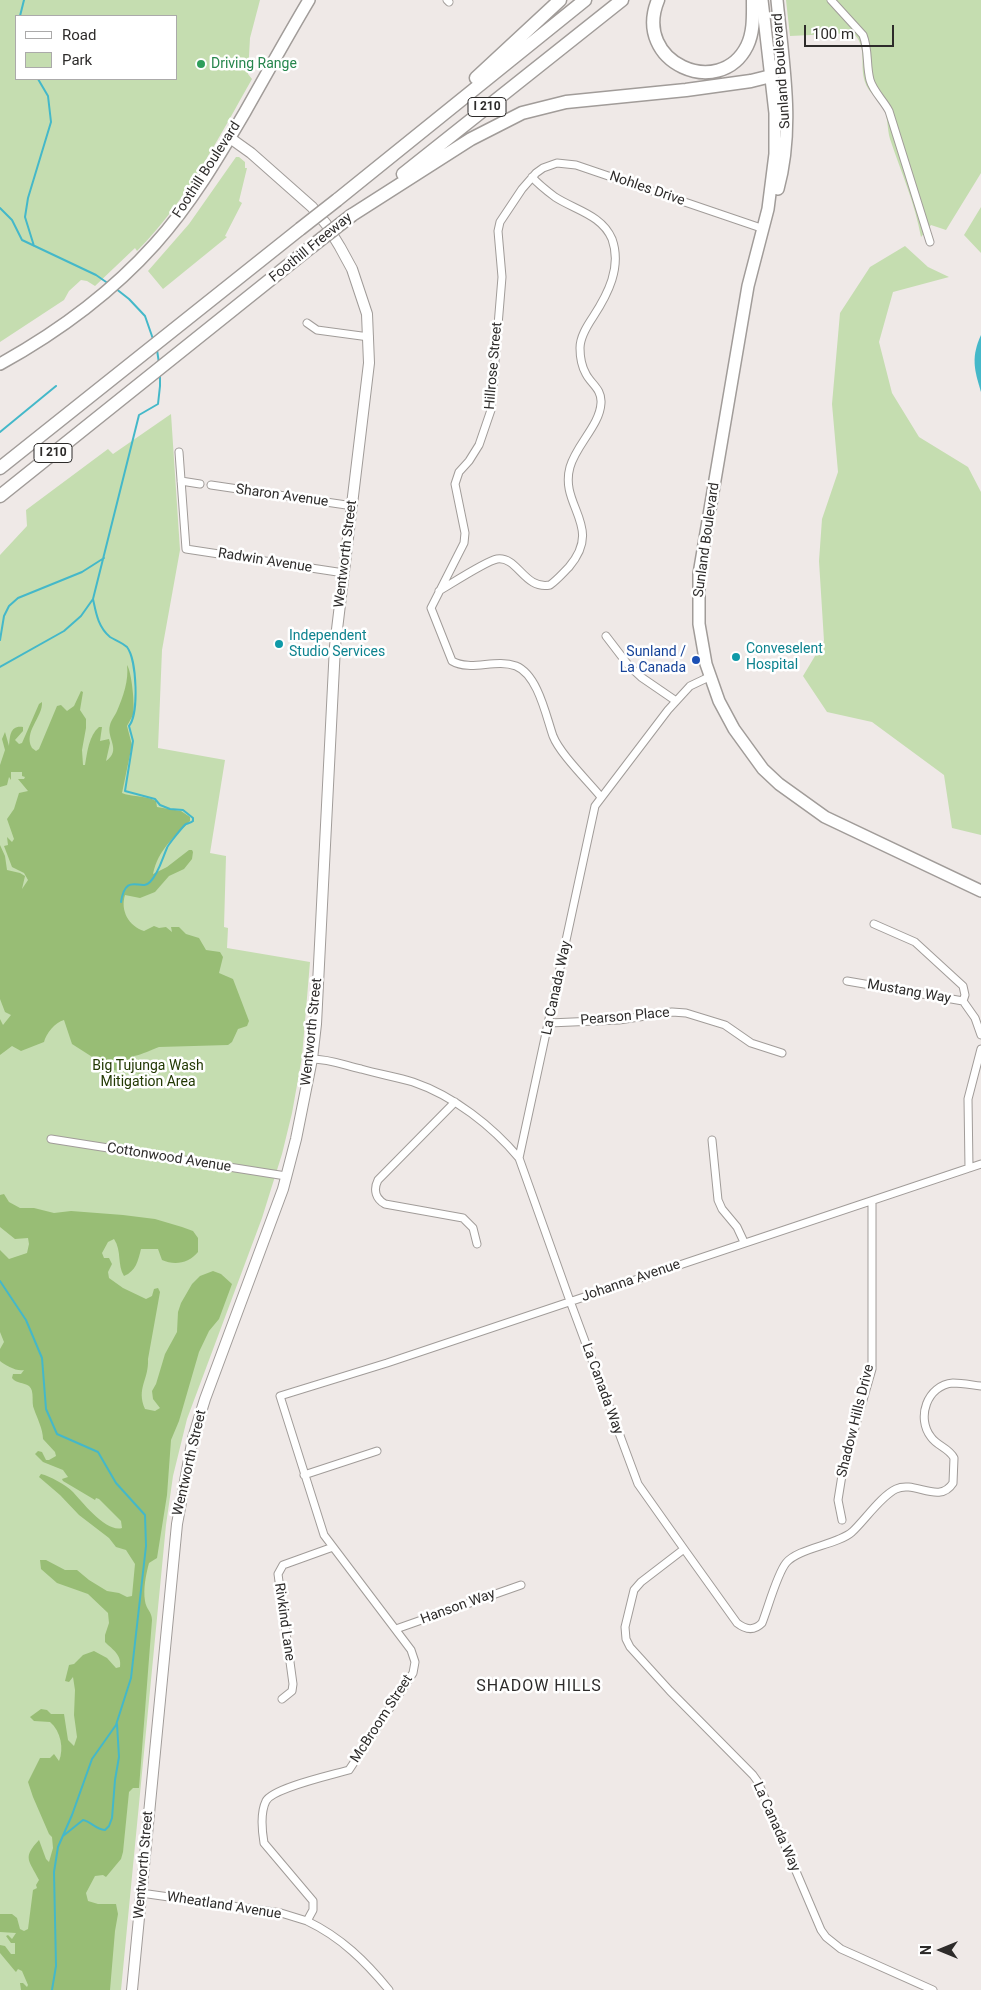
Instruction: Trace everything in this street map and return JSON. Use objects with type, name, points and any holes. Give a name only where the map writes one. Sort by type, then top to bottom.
[{"type":"highway","points":[[388,159],[560,0]]},
{"type":"highway","name":"Foothill Freeway","points":[[0,468],[585,0]]},
{"type":"highway","name":"Foothill Freeway","points":[[0,496],[622,0]]},
{"type":"highway","points":[[658,0],[653,17],[653,27],[659,46],[681,67],[708,72],[724,68],[739,58],[744,52],[753,26],[754,0]]},
{"type":"highway","points":[[352,215],[471,139],[522,113],[566,102],[686,90],[751,81],[771,76],[782,58]]},
{"type":"main road","name":"Foothill Boulevard","points":[[0,364],[50,334],[91,304],[156,244],[201,186],[309,0]]},
{"type":"main road","name":"Sunland Boulevard","points":[[762,0],[771,76],[776,154],[764,229],[748,286],[699,574],[699,631],[710,677],[723,710],[745,746],[763,769],[786,790],[825,817],[981,891]]},
{"type":"main road","name":"Sunland Boulevard","points":[[764,229],[772,211],[780,182],[787,141],[787,112],[776,0]]},
{"type":"main road","name":"Wentworth Street","points":[[132,1990],[177,1524],[183,1486],[193,1438],[205,1399],[253,1273],[286,1176],[298,1130],[312,1059],[335,646],[370,362],[367,314],[352,269],[326,224],[297,193],[230,138]]},
{"type":"street","points":[[832,0],[863,36],[866,43],[871,82],[889,111],[930,242]]},
{"type":"street","name":"Nohles Drive","points":[[532,177],[550,165],[565,163],[576,165],[764,229]]},
{"type":"street","points":[[438,591],[497,559],[506,561],[536,585],[550,586],[576,558],[582,543],[582,525],[570,491],[568,476],[574,456],[582,440],[593,426],[602,403],[599,390],[589,379],[583,368],[580,347],[584,332],[611,286],[614,268],[614,249],[609,233],[597,221],[583,210],[556,198],[532,177]]},
{"type":"street","name":"Hillrose Street","points":[[532,177],[500,222],[498,231],[502,277],[491,410],[478,445],[469,461],[459,472],[454,484],[465,533],[464,544],[438,591],[431,608],[452,661],[468,666],[506,664],[516,666],[527,674],[540,697],[557,744],[601,796]]},
{"type":"street","points":[[308,323],[317,330],[369,337]]},
{"type":"street","points":[[179,452],[181,481],[200,484]]},
{"type":"street","name":"Radwin Avenue","points":[[181,481],[186,549],[344,573]]},
{"type":"street","name":"Sharon Avenue","points":[[211,485],[352,506]]},
{"type":"street","points":[[606,636],[629,666],[641,677],[676,701]]},
{"type":"street","name":"La Canada Way","points":[[710,677],[694,683],[676,701],[596,803],[519,1158],[638,1484],[684,1549],[634,1590],[625,1627],[626,1639],[630,1647],[670,1691],[758,1782],[821,1930],[826,1937],[841,1949],[932,1990]]},
{"type":"street","points":[[874,924],[915,942],[963,986],[966,995],[963,1001]]},
{"type":"street","name":"Mustang Way","points":[[847,981],[963,1001],[975,1018],[981,1035]]},
{"type":"street","name":"Pearson Place","points":[[549,1023],[619,1020],[672,1012],[686,1013],[725,1025],[751,1043],[782,1053]]},
{"type":"street","points":[[969,1168],[968,1099],[981,1049]]},
{"type":"street","points":[[312,1059],[330,1061],[412,1082],[433,1090],[455,1102],[502,1138],[519,1158]]},
{"type":"street","points":[[455,1102],[378,1180],[376,1194],[385,1204],[462,1218],[473,1228],[477,1244]]},
{"type":"street","name":"Cottonwood Avenue","points":[[51,1139],[286,1176]]},
{"type":"street","points":[[712,1140],[718,1200],[722,1209],[738,1227],[744,1242]]},
{"type":"street","name":"Johanna Avenue","points":[[280,1396],[387,1364],[744,1242],[981,1164]]},
{"type":"street","name":"Shadow Hills Drive","points":[[842,1520],[838,1500],[843,1469],[872,1369],[872,1201]]},
{"type":"street","points":[[684,1549],[737,1623],[745,1628],[755,1629],[762,1623],[782,1571],[789,1560],[846,1536],[895,1489],[908,1486],[936,1493],[951,1487],[953,1483],[954,1458],[950,1451],[931,1438],[926,1430],[923,1414],[925,1405],[935,1391],[944,1386],[953,1383],[981,1386]]},
{"type":"street","name":"McBroom Street","points":[[280,1396],[320,1525],[414,1656],[414,1670],[348,1770],[276,1792],[265,1802],[262,1832],[264,1843],[313,1901],[313,1910],[307,1921]]},
{"type":"street","points":[[304,1474],[377,1451]]},
{"type":"street","name":"Rivkind Lane","points":[[282,1699],[292,1691],[293,1684],[278,1574],[283,1565],[334,1547]]},
{"type":"street","name":"Hanson Way","points":[[396,1629],[521,1585]]},
{"type":"street","name":"Wheatland Avenue","points":[[141,1894],[281,1914],[307,1921]]},
{"type":"street","points":[[307,1921],[322,1928],[347,1945],[389,1990]]},
{"type":"green space","points":[[0,0],[260,0],[250,38],[248,74],[252,79],[214,147],[186,191],[155,232],[137,251],[135,248],[95,286],[81,280],[69,291],[64,300],[0,342]]},
{"type":"green space","points":[[786,0],[981,0],[981,173],[946,230],[931,225],[921,237],[911,200],[890,139],[885,110],[868,89],[865,82],[862,50],[858,38],[853,33],[790,36]]},
{"type":"green space","points":[[236,157],[245,162],[245,168],[247,168],[239,201],[242,203],[225,236],[227,237],[163,289],[148,271],[189,224]]},
{"type":"green space","points":[[981,207],[981,253],[964,235]]},
{"type":"green space","points":[[905,246],[928,267],[949,277],[893,292],[879,342],[892,393],[919,437],[968,467],[981,492],[981,835],[952,828],[944,775],[872,722],[827,712],[803,676],[824,641],[819,561],[822,519],[838,472],[832,404],[840,313],[870,267]]},
{"type":"green space","name":"Big Tujunga Wash Mitigation Area","points":[[171,414],[180,550],[162,650],[158,748],[225,760],[210,853],[226,856],[224,927],[228,928],[227,948],[310,962],[302,1057],[292,1113],[282,1154],[262,1218],[187,1419],[173,1476],[166,1525],[121,1990],[0,1990],[0,555],[27,526],[26,510],[108,449],[113,454]]},
{"type":"green space","points":[[127,665],[132,682],[134,711],[127,726],[132,745],[122,793],[152,799],[156,801],[157,807],[181,811],[190,817],[190,821],[163,851],[155,865],[153,874],[167,867],[189,850],[193,852],[192,859],[184,869],[169,876],[155,892],[140,898],[125,895],[125,912],[130,922],[139,929],[144,931],[154,926],[159,928],[166,927],[172,932],[171,927],[179,927],[186,934],[199,938],[206,950],[220,952],[223,957],[219,973],[233,979],[249,1021],[247,1026],[238,1029],[232,1042],[228,1045],[159,1047],[134,1056],[134,1064],[144,1069],[142,1074],[106,1069],[97,1060],[72,1044],[64,1020],[57,1023],[51,1029],[44,1042],[21,1051],[12,1046],[0,1055],[0,1019],[3,1025],[11,1015],[5,1012],[0,999],[0,845],[5,856],[7,870],[25,876],[22,889],[28,880],[24,873],[12,867],[4,846],[8,845],[7,837],[12,842],[14,839],[7,819],[14,809],[19,793],[28,791],[18,779],[24,779],[25,777],[22,776],[22,772],[11,772],[11,780],[9,777],[7,785],[0,787],[0,765],[5,750],[2,739],[5,732],[9,746],[10,735],[13,729],[23,727],[23,731],[15,740],[19,744],[22,743],[39,704],[42,702],[40,713],[30,736],[32,748],[36,751],[39,749],[57,706],[61,705],[67,711],[74,706],[81,691],[83,692],[80,710],[86,719],[82,750],[83,765],[85,765],[91,739],[99,727],[102,727],[100,741],[109,739],[110,743],[106,761],[113,753],[109,730],[125,688]]},
{"type":"green space","points":[[4,1194],[9,1202],[20,1208],[34,1208],[54,1213],[71,1211],[155,1219],[193,1231],[198,1238],[198,1252],[190,1259],[177,1263],[162,1260],[158,1249],[141,1249],[134,1268],[124,1276],[118,1248],[114,1239],[108,1242],[102,1253],[104,1258],[109,1258],[112,1264],[108,1272],[109,1278],[123,1288],[146,1299],[152,1296],[154,1289],[158,1288],[160,1292],[147,1373],[142,1389],[145,1409],[155,1411],[160,1408],[153,1399],[152,1391],[165,1354],[177,1332],[178,1312],[181,1303],[192,1284],[200,1276],[213,1271],[221,1274],[232,1284],[219,1319],[209,1331],[199,1352],[179,1421],[171,1440],[167,1495],[157,1558],[149,1563],[144,1596],[152,1620],[139,1788],[133,1788],[129,1792],[121,1859],[106,1877],[103,1875],[95,1876],[86,1893],[88,1901],[98,1904],[116,1904],[118,1914],[110,1990],[21,1990],[20,1983],[27,1987],[28,1985],[22,1971],[18,1969],[16,1972],[0,1953],[0,1945],[5,1946],[11,1954],[15,1954],[15,1943],[11,1943],[6,1936],[8,1935],[12,1939],[16,1933],[0,1932],[0,1914],[12,1914],[17,1918],[20,1929],[24,1931],[28,1929],[33,1890],[37,1888],[36,1885],[39,1880],[30,1863],[30,1851],[39,1840],[49,1862],[53,1848],[52,1837],[49,1834],[28,1782],[40,1758],[50,1758],[54,1754],[59,1761],[61,1751],[60,1740],[57,1730],[50,1722],[34,1721],[30,1717],[41,1709],[47,1710],[51,1714],[64,1714],[68,1740],[74,1746],[77,1737],[74,1715],[75,1690],[73,1677],[69,1682],[65,1681],[69,1665],[74,1664],[83,1655],[94,1651],[107,1658],[116,1668],[120,1667],[120,1659],[105,1642],[109,1623],[108,1613],[88,1594],[57,1583],[41,1569],[40,1560],[46,1560],[65,1570],[77,1570],[107,1591],[119,1593],[127,1597],[132,1596],[135,1564],[126,1550],[116,1547],[109,1538],[79,1515],[39,1477],[41,1474],[45,1475],[62,1484],[73,1492],[102,1521],[109,1526],[122,1528],[121,1521],[99,1499],[96,1498],[95,1500],[63,1481],[62,1479],[68,1477],[63,1470],[43,1462],[35,1454],[38,1451],[42,1452],[46,1460],[56,1456],[55,1452],[43,1439],[41,1427],[33,1406],[31,1388],[12,1378],[13,1374],[21,1374],[24,1370],[15,1369],[0,1361],[0,1349],[4,1342],[0,1332],[0,1250],[9,1259],[27,1253],[29,1244],[28,1238],[15,1239],[0,1227],[0,1195]]},
{"type":"water","points":[[981,335],[981,392],[975,357]]},
{"type":"waterway","points":[[20,15],[24,0]]},
{"type":"waterway","points":[[34,246],[25,217],[28,198],[51,122],[48,96],[39,80]]},
{"type":"waterway","points":[[0,208],[12,220],[22,240],[96,275],[109,284]]},
{"type":"waterway","points":[[115,288],[129,299],[145,316],[153,339]]},
{"type":"waterway","points":[[157,350],[159,363]]},
{"type":"waterway","points":[[0,667],[64,631],[81,616],[93,599],[139,415],[158,404],[160,375]]},
{"type":"waterway","points":[[0,432],[56,386]]},
{"type":"waterway","points":[[0,640],[4,616],[9,606],[18,598],[82,572],[104,558]]},
{"type":"waterway","points":[[93,599],[98,620],[103,629],[110,637],[127,647],[133,663],[136,687],[134,710],[129,726],[133,741],[125,791],[155,799],[160,805],[170,809],[183,810],[193,818],[193,821],[186,824],[168,846],[158,870],[150,882],[126,887],[121,902]]},
{"type":"waterway","points":[[0,1281],[26,1320],[42,1358],[46,1409],[57,1434],[98,1452],[116,1483],[145,1515],[146,1546],[131,1678],[116,1725],[92,1759],[72,1815],[58,1847],[54,1872],[56,1966],[52,1990]]},
{"type":"waterway","points":[[63,1836],[83,1820],[105,1830],[109,1826],[112,1818],[119,1757],[117,1724]]},
{"type":"place","name":"Driving Range","points":[[201,64]]},
{"type":"place","name":"Independent Studio Services","points":[[279,644]]},
{"type":"place","name":"Conveselent Hospital","points":[[736,657]]},
{"type":"place","name":"Sunland / La Canada","points":[[696,660]]},
{"type":"district","name":"SHADOW HILLS","points":[[539,1687]]}]
